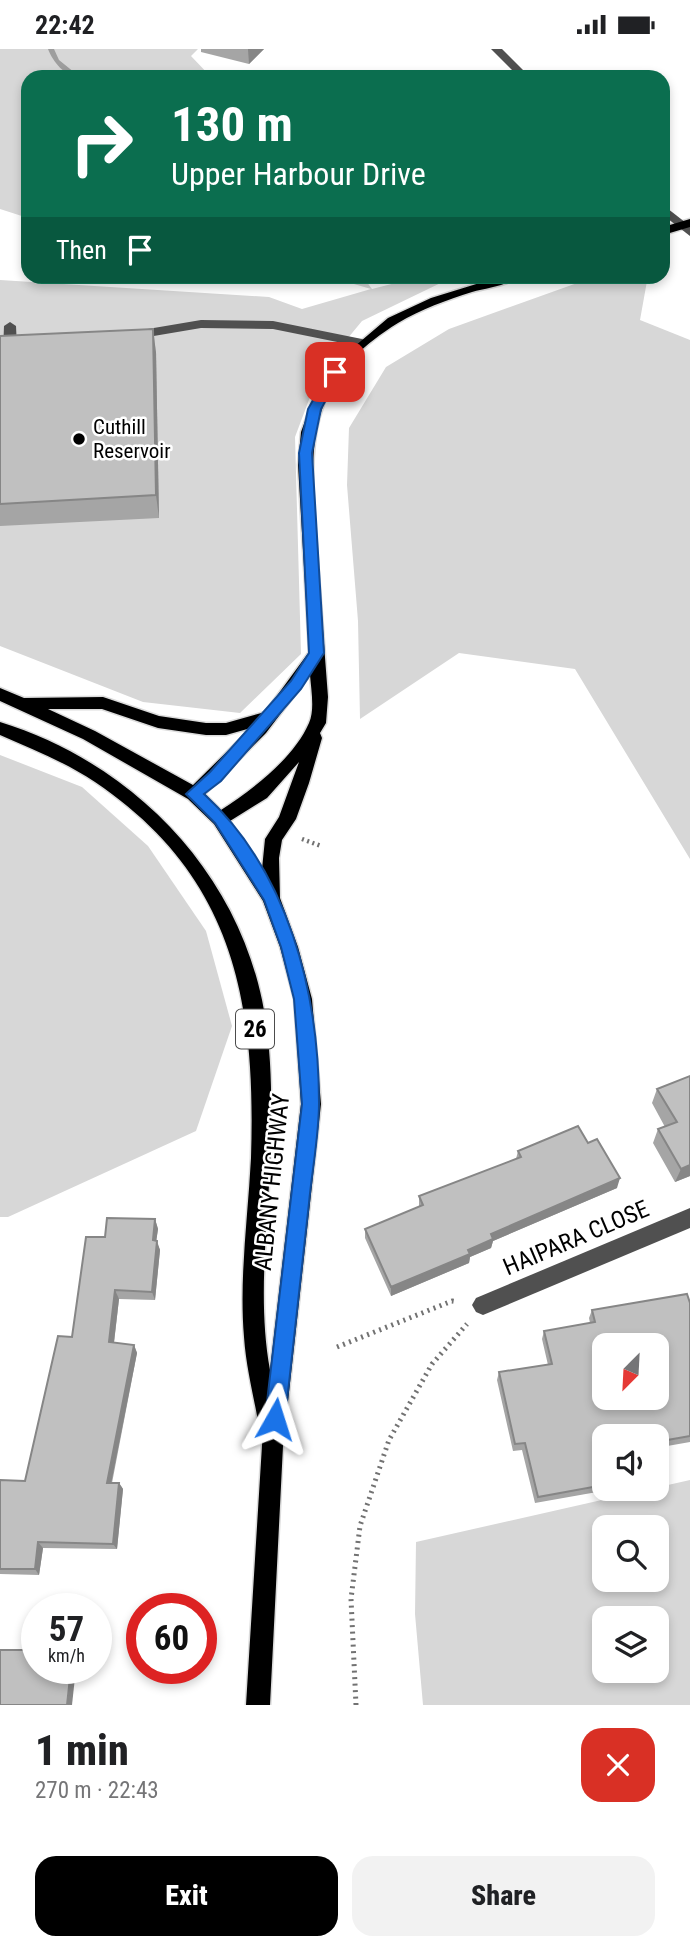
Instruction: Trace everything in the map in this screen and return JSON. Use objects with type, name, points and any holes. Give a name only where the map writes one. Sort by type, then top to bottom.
[{"type":"main road","points":[[271,898],[270,858],[274,839],[286,819],[301,783],[318,723],[320,697],[305,453],[315,409],[335,372],[362,343],[391,322],[430,302],[488,284]]},
{"type":"main road","points":[[194,794],[215,777],[296,685],[316,653]]},
{"type":"main road","name":"ALBANY HIGHWAY","points":[[0,694],[89,735],[194,794],[220,819],[271,898],[289,947],[303,999],[311,1104],[272,1446],[258,1705]]},
{"type":"main road","points":[[19,702],[103,703],[158,722],[206,729],[226,729],[267,718]]},
{"type":"main road","points":[[220,819],[261,793],[298,753],[318,723]]},
{"type":"main road","name":"ALBANY HIGHWAY","points":[[0,728],[62,755],[100,777],[161,825],[185,854],[204,884],[223,915],[240,953],[250,985],[258,1065],[261,1133],[254,1329],[272,1446]]},
{"type":"street","points":[[496,49],[518,70]]},
{"type":"street","points":[[670,214],[687,227]]},
{"type":"street","points":[[110,340],[201,324],[273,325],[362,343]]},
{"type":"street","points":[[10,326],[10,352],[35,349]]},
{"type":"street","name":"HAIPARA CLOSE","points":[[483,1305],[690,1218]]},
{"type":"path","points":[[337,1347],[452,1301],[483,1305]]},
{"type":"path","points":[[356,1705],[351,1599],[360,1526],[389,1440],[432,1364],[483,1305]]},
{"type":"shaded area","points":[[0,49],[198,49],[191,56],[204,70],[21,70],[21,216],[0,209]]},
{"type":"shaded area","points":[[0,280],[21,281],[21,284],[63,284],[269,297],[302,309],[371,289],[354,284],[368,284],[372,289],[392,284],[439,284],[362,321],[319,373],[295,437],[301,654],[240,713],[143,702],[0,646]]},
{"type":"shaded area","points":[[574,284],[646,284],[640,320],[690,340],[690,859],[575,669],[459,653],[360,719],[358,621],[347,485],[349,428],[386,367],[449,329]]},
{"type":"shaded area","points":[[0,755],[82,787],[148,846],[206,931],[232,1026],[196,1131],[8,1217],[0,1217]]},
{"type":"shaded area","points":[[690,1480],[690,1705],[423,1705],[415,1614],[416,1542],[597,1501],[669,1501],[669,1485]]},
{"type":"building","name":"Cuthill Reservoir","points":[[153,329],[156,495],[0,504],[0,336]]},
{"type":"building","points":[[690,1076],[690,1165],[681,1169],[658,1129],[677,1122],[657,1089]]},
{"type":"building","points":[[578,1126],[588,1143],[597,1139],[620,1178],[491,1234],[493,1239],[468,1250],[470,1254],[391,1287],[365,1229],[423,1205],[419,1196],[521,1157],[518,1151]]},
{"type":"building","points":[[107,1218],[155,1219],[153,1240],[157,1241],[152,1292],[115,1290],[109,1342],[134,1345],[107,1483],[119,1483],[113,1544],[38,1542],[35,1569],[0,1569],[0,1480],[25,1481],[58,1336],[72,1337],[86,1237],[105,1237]]},
{"type":"building","points":[[687,1294],[690,1303],[690,1436],[669,1440],[669,1424],[592,1424],[592,1487],[538,1497],[525,1443],[515,1444],[499,1372],[552,1364],[544,1331],[595,1322],[592,1310]]},
{"type":"building","points":[[0,1650],[21,1650],[21,1684],[69,1684],[67,1705],[0,1705]]},
{"type":"waterway","points":[[51,49],[56,61],[68,70]]},
{"type":"place","name":"Cuthill Reservoir","points":[[79,439]]},
{"type":"route","points":[[275,1419],[311,1104],[303,999],[289,947],[271,898],[220,819],[194,794],[215,777],[245,744],[296,685],[316,653],[305,453],[315,409],[335,372]]}]
